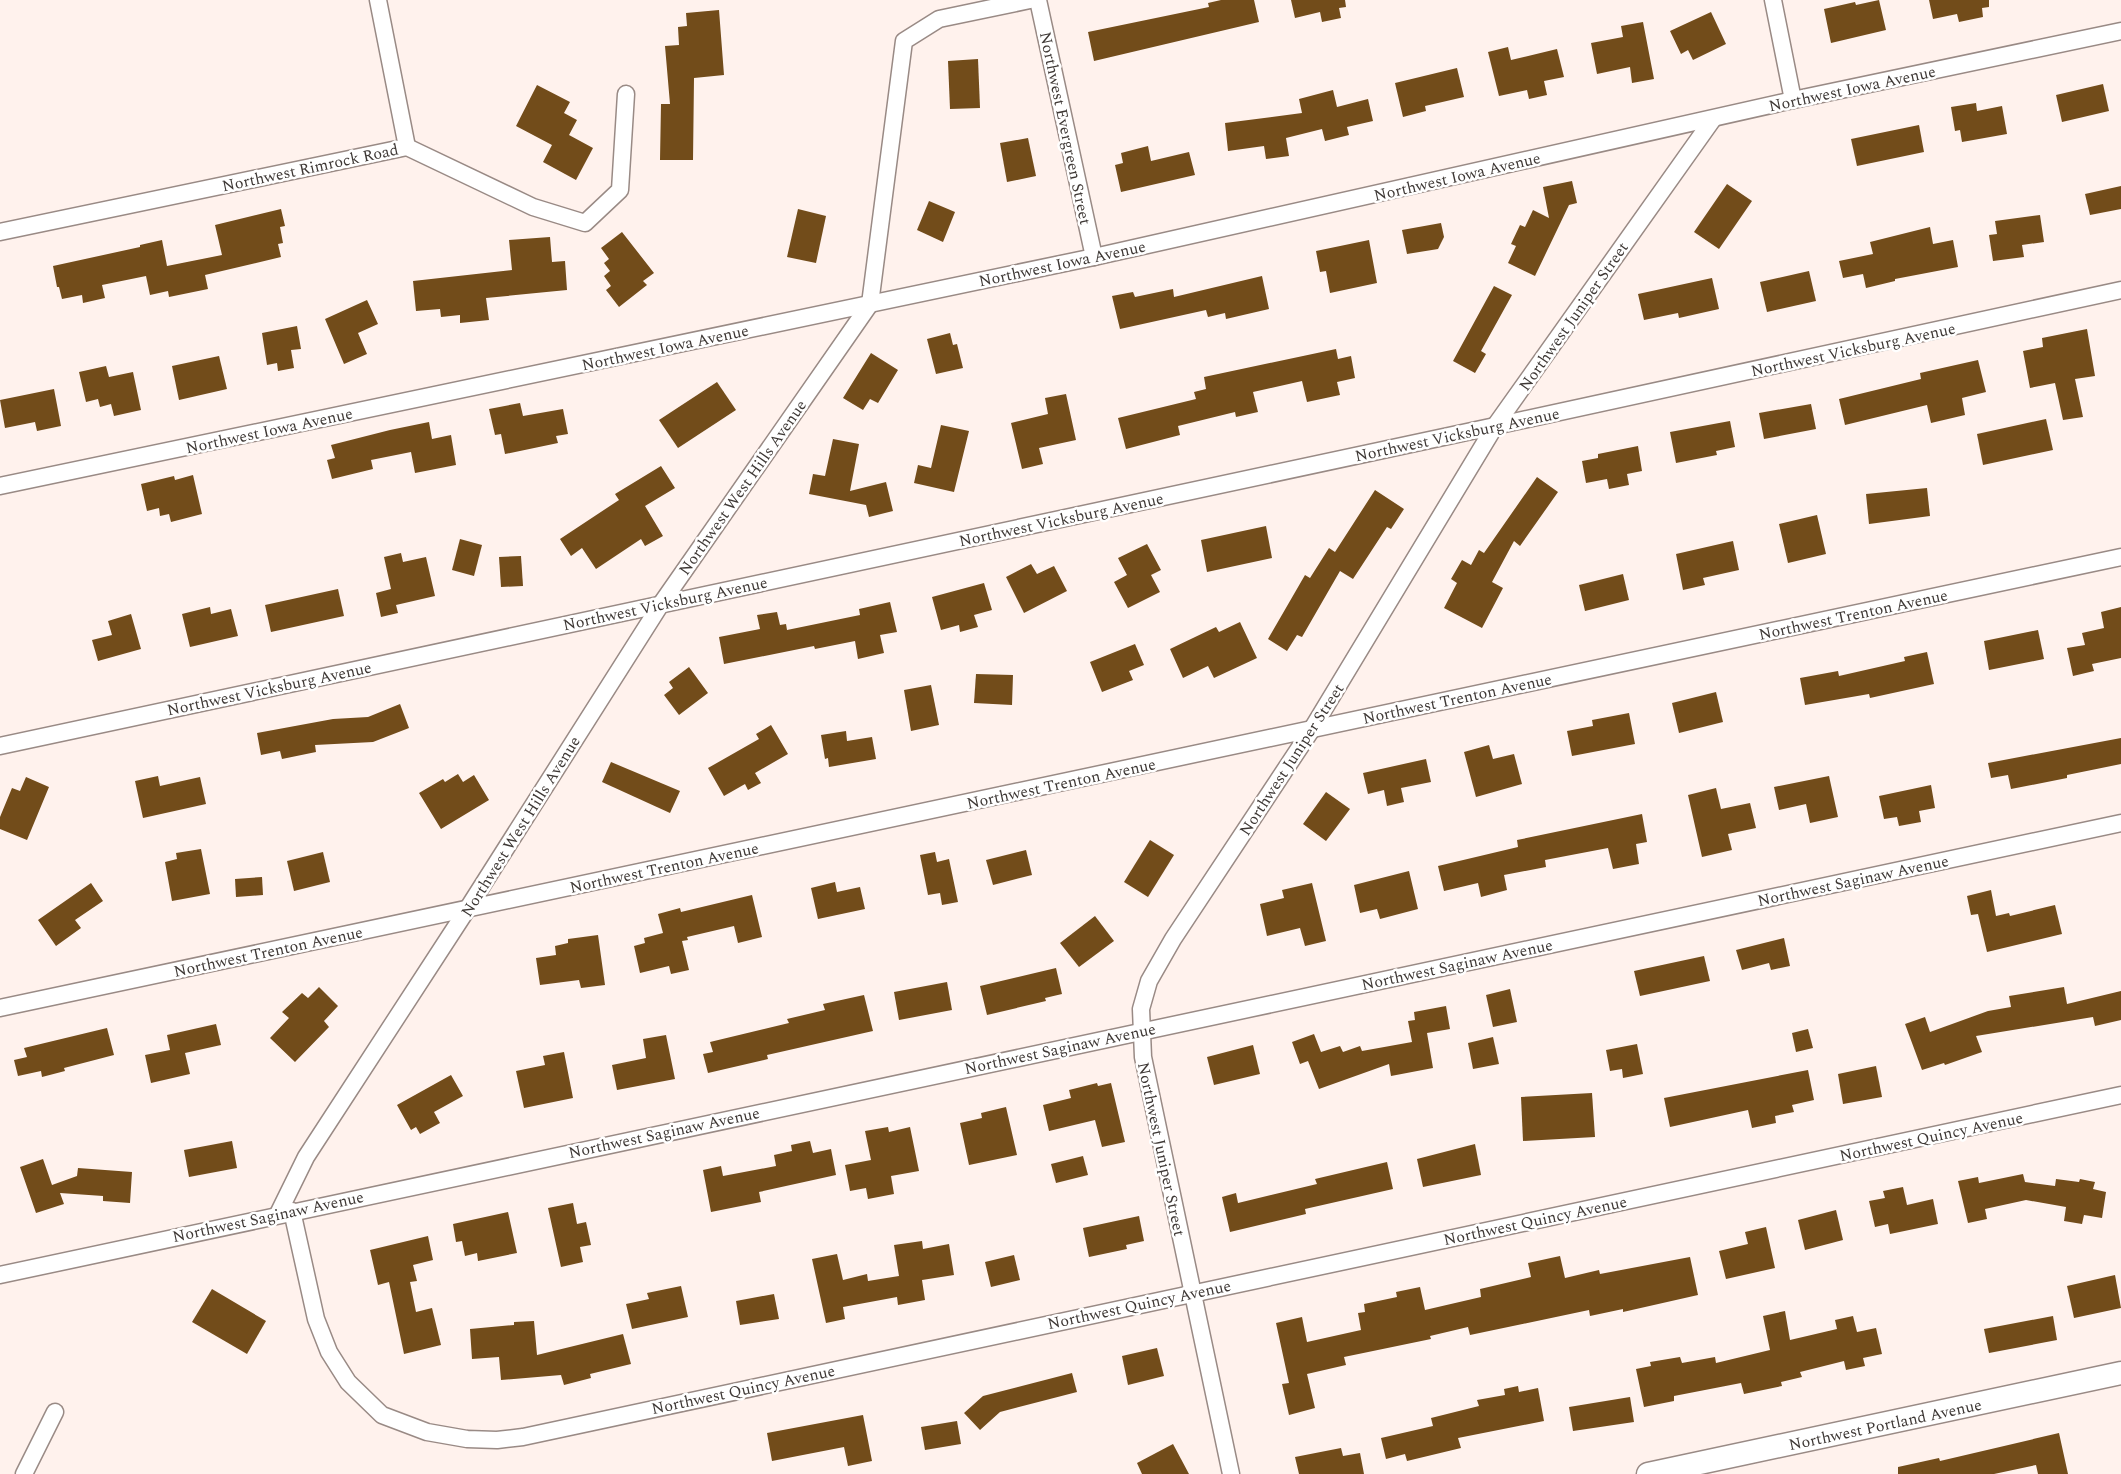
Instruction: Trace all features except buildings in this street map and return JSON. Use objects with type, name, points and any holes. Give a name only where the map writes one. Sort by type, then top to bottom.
[{"type":"street","points":[[378,0],[407,147]]},
{"type":"street","name":"Northwest West Hills Avenue","points":[[285,1212],[306,1157],[468,908],[661,604],[870,304],[904,41],[939,19],[1030,0]]},
{"type":"street","name":"Northwest Evergreen Street","points":[[1038,0],[1094,257]]},
{"type":"street","points":[[1773,0],[1793,100]]},
{"type":"street","name":"Northwest Iowa Avenue","points":[[0,486],[1094,257],[1793,100],[2121,31]]},
{"type":"street","name":"Northwest Rimrock Road","points":[[0,232],[407,147],[533,207],[585,224],[620,190],[626,94]]},
{"type":"street","name":"Northwest Juniper Street","points":[[1231,1474],[1191,1293],[1143,1057],[1140,1032],[1141,1010],[1149,981],[1173,940],[1312,729],[1495,426],[1713,119]]},
{"type":"street","name":"Northwest Vicksburg Avenue","points":[[0,746],[2121,290]]},
{"type":"street","name":"Northwest Trenton Avenue","points":[[0,1008],[2121,557]]},
{"type":"street","name":"Northwest Saginaw Avenue","points":[[0,1274],[2121,823]]},
{"type":"street","name":"Northwest Quincy Avenue","points":[[285,1212],[316,1319],[330,1352],[348,1382],[382,1415],[427,1432],[467,1439],[497,1440],[523,1437],[2121,1095]]},
{"type":"street","name":"Northwest Portland Avenue","points":[[1648,1474],[2121,1373]]},
{"type":"street","points":[[24,1474],[55,1412]]}]
